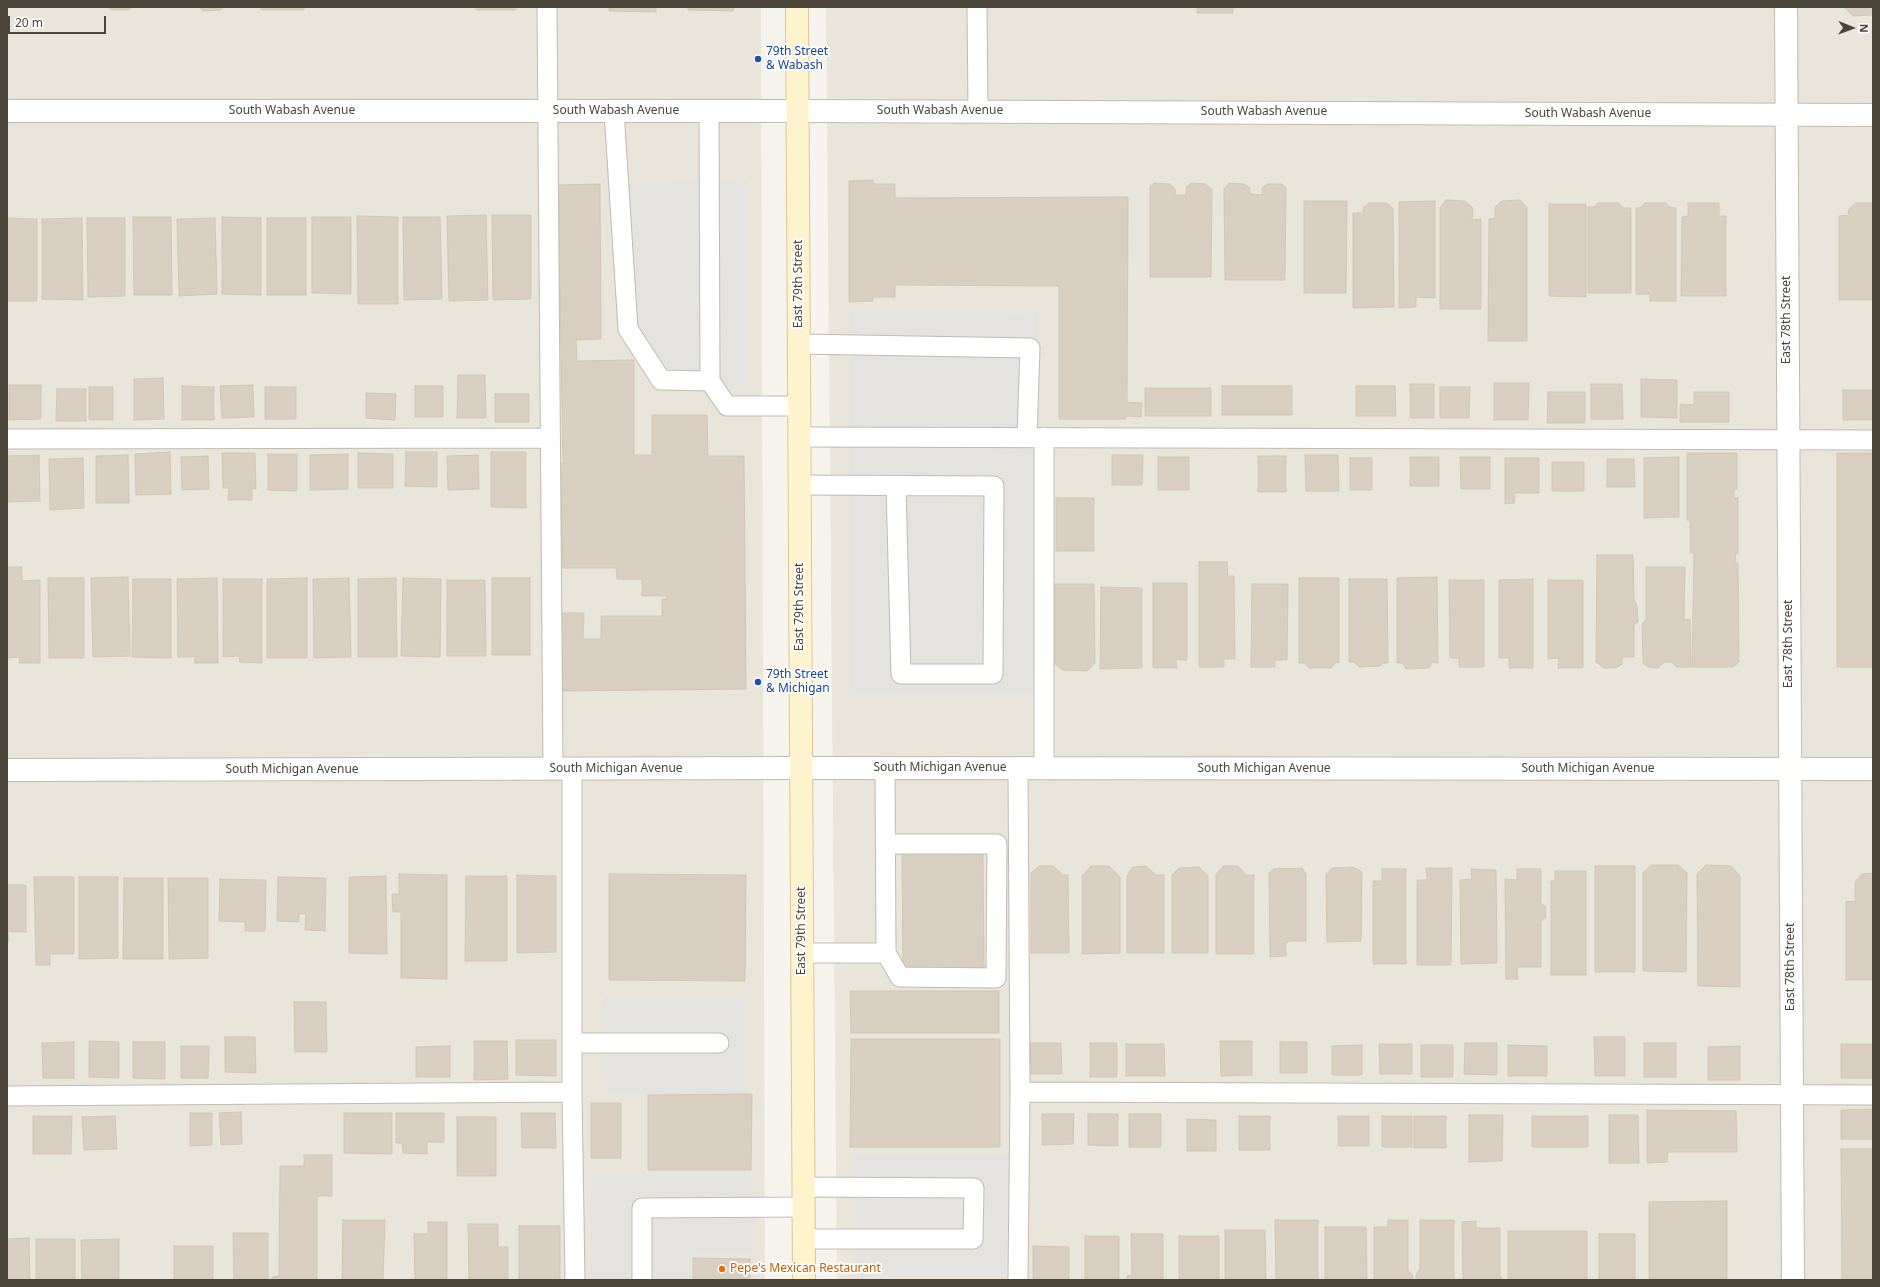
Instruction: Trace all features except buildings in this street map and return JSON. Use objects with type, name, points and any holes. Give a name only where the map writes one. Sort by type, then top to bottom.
[{"type":"main road","name":"East 79th Street","points":[[797,7],[804,1280]]},
{"type":"street","name":"East 78th Street","points":[[1786,7],[1793,1280]]},
{"type":"street","name":"South Wabash Avenue","points":[[7,110],[978,111],[1873,115]]},
{"type":"street","name":"South Michigan Avenue","points":[[7,770],[801,768],[1873,770]]},
{"type":"lane","points":[[547,7],[550,438],[572,1043],[575,1280]]},
{"type":"lane","points":[[977,7],[978,111]]},
{"type":"lane","points":[[614,111],[628,329],[661,380],[710,381]]},
{"type":"lane","points":[[709,111],[710,381],[727,406],[800,406]]},
{"type":"lane","points":[[800,344],[1030,348],[1035,437],[1044,769]]},
{"type":"lane","points":[[800,437],[1873,440]]},
{"type":"lane","points":[[7,440],[550,438]]},
{"type":"lane","points":[[800,485],[994,486],[993,674],[900,674],[896,486]]},
{"type":"lane","points":[[885,768],[886,953],[900,977],[1019,978]]},
{"type":"lane","points":[[1018,769],[1020,1092],[1018,1280]]},
{"type":"lane","points":[[885,844],[1018,844]]},
{"type":"lane","points":[[996,978],[997,844]]},
{"type":"lane","points":[[802,953],[886,953]]},
{"type":"lane","points":[[572,1043],[719,1043]]},
{"type":"lane","points":[[7,1096],[572,1092]]},
{"type":"lane","points":[[1020,1092],[1873,1094]]},
{"type":"lane","points":[[642,1280],[642,1208],[803,1197],[974,1188],[973,1239],[804,1239]]},
{"type":"shaded area","points":[[7,7],[761,7],[765,1280],[7,1280]]},
{"type":"shaded area","points":[[826,7],[1873,7],[1873,1280],[837,1280]]},
{"type":"shaded area","points":[[747,181],[747,385],[707,384],[674,370],[624,330],[620,184]]},
{"type":"shaded area","points":[[850,312],[1038,313],[1037,695],[849,695]]},
{"type":"shaded area","points":[[603,997],[746,997],[746,1094],[605,1094]]},
{"type":"shaded area","points":[[852,1153],[1010,1153],[1010,1276],[855,1275]]},
{"type":"shaded area","points":[[590,1175],[754,1175],[753,1254],[691,1255],[691,1280],[591,1280]]},
{"type":"place","name":"79th Street & Wabash","points":[[758,59]]},
{"type":"place","name":"79th Street & Michigan","points":[[758,682]]},
{"type":"place","name":"Pepe's Mexican Restaurant","points":[[722,1269]]}]
